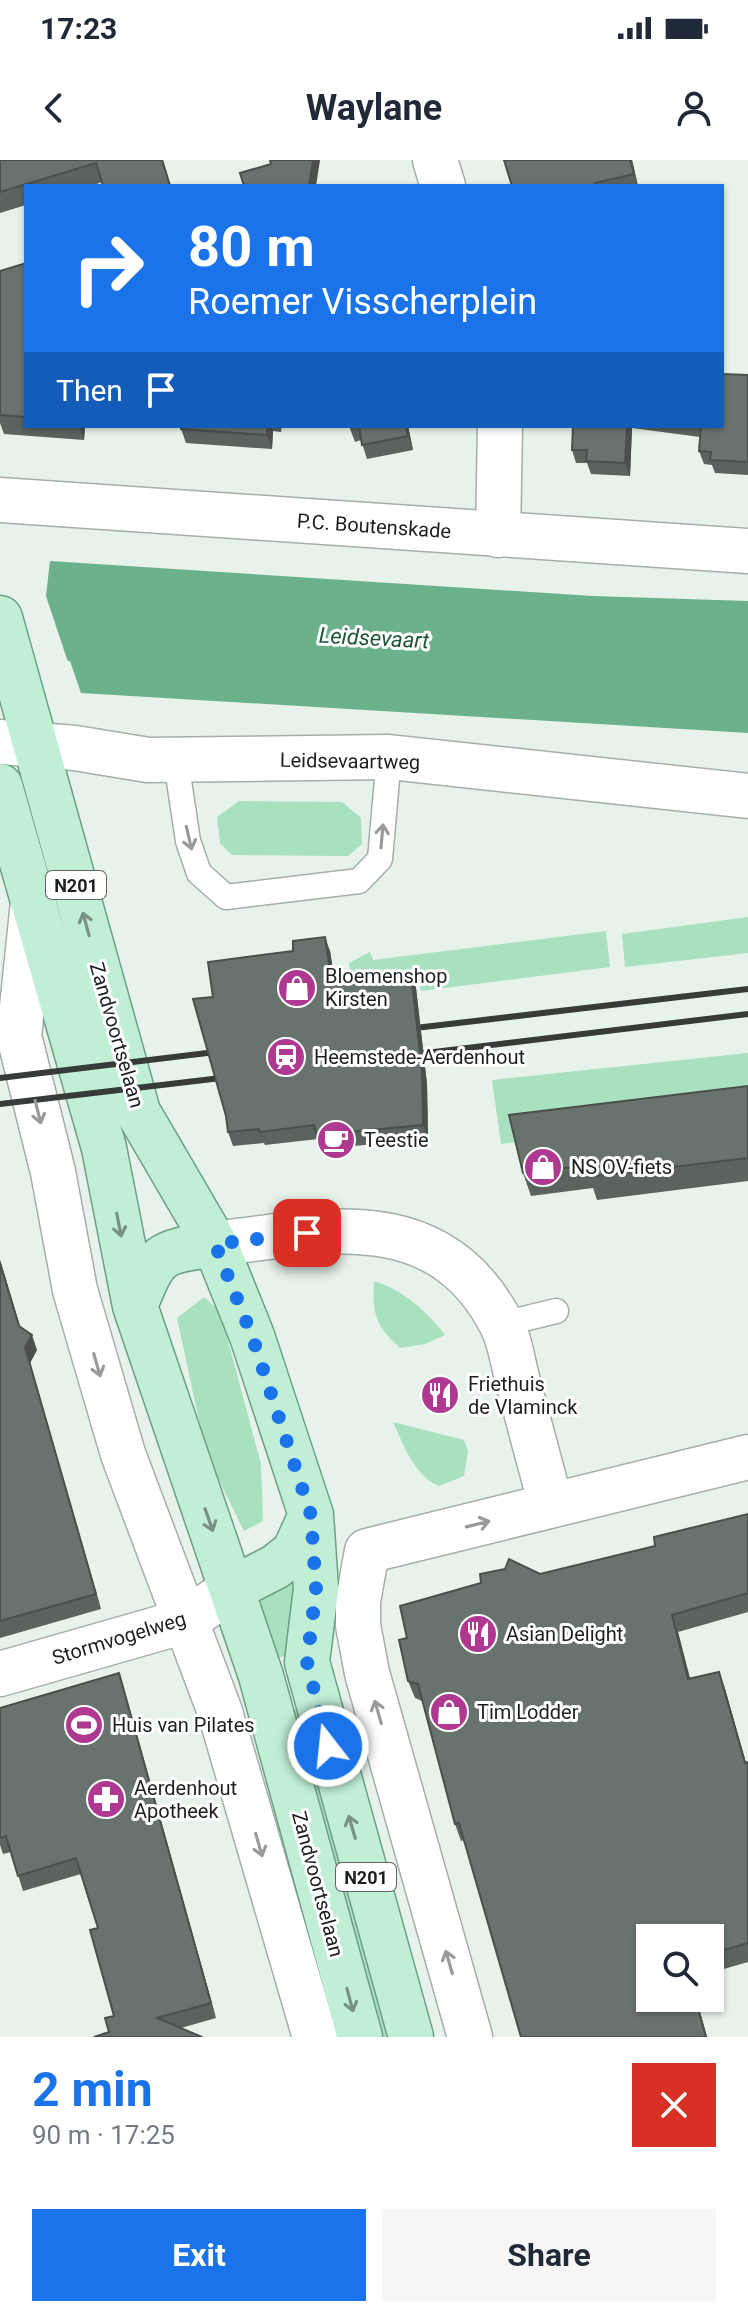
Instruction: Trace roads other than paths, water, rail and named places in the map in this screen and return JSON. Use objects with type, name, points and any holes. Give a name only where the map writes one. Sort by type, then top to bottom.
[{"type":"main road","name":"Zandvoortselaan","points":[[0,618],[13,661],[18,743],[138,1112],[215,1244],[252,1336],[311,1515],[316,1589],[307,1662],[411,2037]]},
{"type":"main road","name":"Zandvoortselaan","points":[[0,786],[104,1148],[135,1306],[261,1676],[360,2037]]},
{"type":"main road","points":[[135,1306],[152,1265],[173,1250],[215,1244]]},
{"type":"main road","points":[[232,1589],[275,1567],[294,1552],[311,1515]]},
{"type":"street","points":[[435,160],[442,184]]},
{"type":"street","points":[[498,535],[500,428]]},
{"type":"street","name":"P.C. Boutenskade","points":[[0,500],[748,551]]},
{"type":"street","name":"Leidsevaartweg","points":[[18,743],[148,760],[389,757],[748,796]]},
{"type":"street","name":"Zandvoortselaan","points":[[33,902],[19,1036],[53,1172],[75,1290],[123,1454],[220,1712],[315,2037]]},
{"type":"street","points":[[215,1244],[353,1230],[403,1237],[458,1268],[478,1290],[504,1330],[551,1505]]},
{"type":"street","points":[[470,2037],[367,1673],[358,1625],[358,1601],[367,1551],[748,1457]]},
{"type":"street","name":"Stormvogelweg","points":[[0,1674],[185,1621],[232,1589]]},
{"type":"lane","points":[[176,761],[188,841],[199,873],[226,897],[359,881],[380,859],[389,757]]},
{"type":"lane","points":[[504,1330],[557,1316]]},
{"type":"water","name":"Leidsevaart","points":[[50,561],[593,596],[748,601],[748,733],[81,693],[70,661],[0,656],[0,593],[46,596]]},
{"type":"railway","points":[[398,1030],[748,989]]},
{"type":"railway","points":[[401,1056],[748,1014]]},
{"type":"railway","points":[[0,1078],[232,1050]]},
{"type":"railway","points":[[0,1104],[238,1076]]},
{"type":"place","name":"Bloemenshop Kirsten","points":[[297,988]]},
{"type":"place","name":"Heemstede-Aerdenhout","points":[[286,1057]]},
{"type":"place","name":"Teestie","points":[[336,1140]]},
{"type":"place","name":"NS OV-fiets","points":[[543,1167]]},
{"type":"place","name":"Friethuis de Vlaminck","points":[[440,1395]]},
{"type":"place","name":"Asian Delight","points":[[478,1634]]},
{"type":"place","name":"Tim Lodder","points":[[449,1712]]},
{"type":"place","name":"Huis van Pilates","points":[[84,1725]]},
{"type":"place","name":"Aerdenhout Apotheek","points":[[106,1799]]}]
